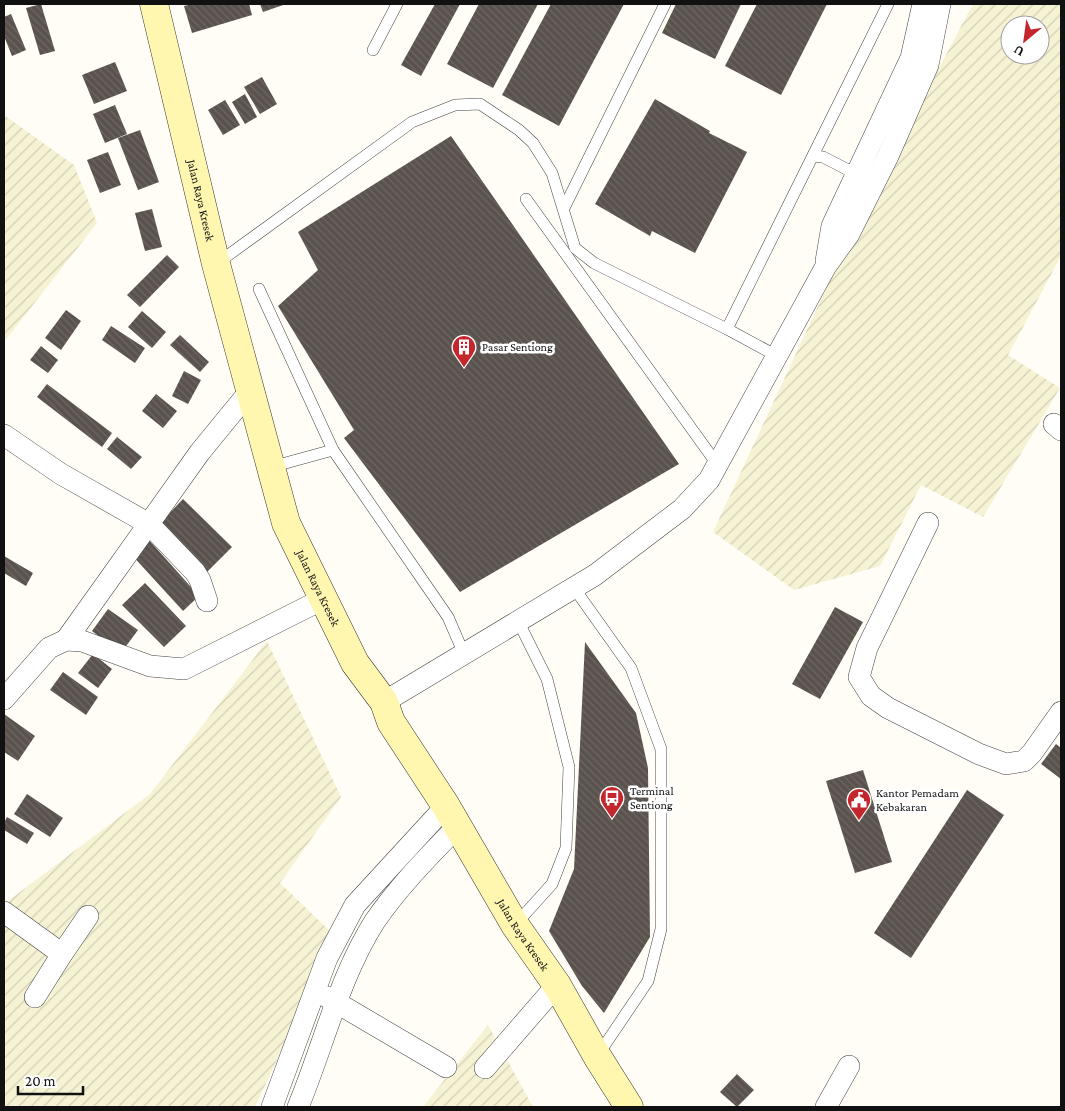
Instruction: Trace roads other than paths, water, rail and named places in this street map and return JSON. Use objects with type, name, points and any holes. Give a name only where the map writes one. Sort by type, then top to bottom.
[{"type":"main road","name":"Jalan Raya Kresek","points":[[154,4],[216,264],[286,523],[355,664],[384,702],[391,722],[452,816],[515,925],[557,985],[596,1056],[629,1107]]},
{"type":"street","points":[[384,702],[595,575],[682,509],[709,480],[826,266],[849,234],[865,178],[911,58],[923,4]]},
{"type":"street","points":[[865,178],[928,66],[940,4]]},
{"type":"street","points":[[4,699],[49,648],[66,640],[200,452],[250,391]]},
{"type":"street","points":[[4,435],[61,474],[149,524],[195,572],[200,580],[207,601]]},
{"type":"street","points":[[928,523],[867,648],[859,678],[871,696],[888,708],[979,754],[1006,764],[1024,761],[1032,753],[1061,712]]},
{"type":"street","points":[[66,640],[82,642],[150,666],[184,669],[323,600]]},
{"type":"street","points":[[272,1107],[327,958],[355,905],[452,816]]},
{"type":"street","points":[[298,1107],[351,968],[374,923],[452,816]]},
{"type":"street","points":[[4,912],[62,954]]},
{"type":"street","points":[[35,997],[88,916]]},
{"type":"street","points":[[485,1068],[557,985]]},
{"type":"street","points":[[316,991],[338,1002],[446,1067]]},
{"type":"street","points":[[826,1107],[850,1066]]},
{"type":"lane","points":[[373,50],[397,4]]},
{"type":"lane","points":[[564,208],[665,4]]},
{"type":"lane","points":[[728,330],[885,6]]},
{"type":"lane","points":[[216,264],[412,122],[455,105],[480,104],[518,130],[533,143],[552,174],[575,248],[594,263],[777,356]]},
{"type":"lane","points":[[813,156],[823,156],[865,178]]},
{"type":"lane","points":[[526,199],[718,464]]},
{"type":"lane","points":[[259,289],[333,450],[448,617],[464,654]]},
{"type":"lane","points":[[271,468],[333,450]]},
{"type":"lane","points":[[574,588],[631,668],[660,749],[661,929],[648,981],[596,1056]]},
{"type":"lane","points":[[515,925],[552,884],[566,848],[569,767],[548,680],[518,621]]},
{"type":"place","name":"Pasar Sentiong","points":[[464,368]]},
{"type":"place","name":"Terminal Sentiong","points":[[612,819]]},
{"type":"place","name":"Kantor Pemadam Kebakaran","points":[[859,821]]}]
